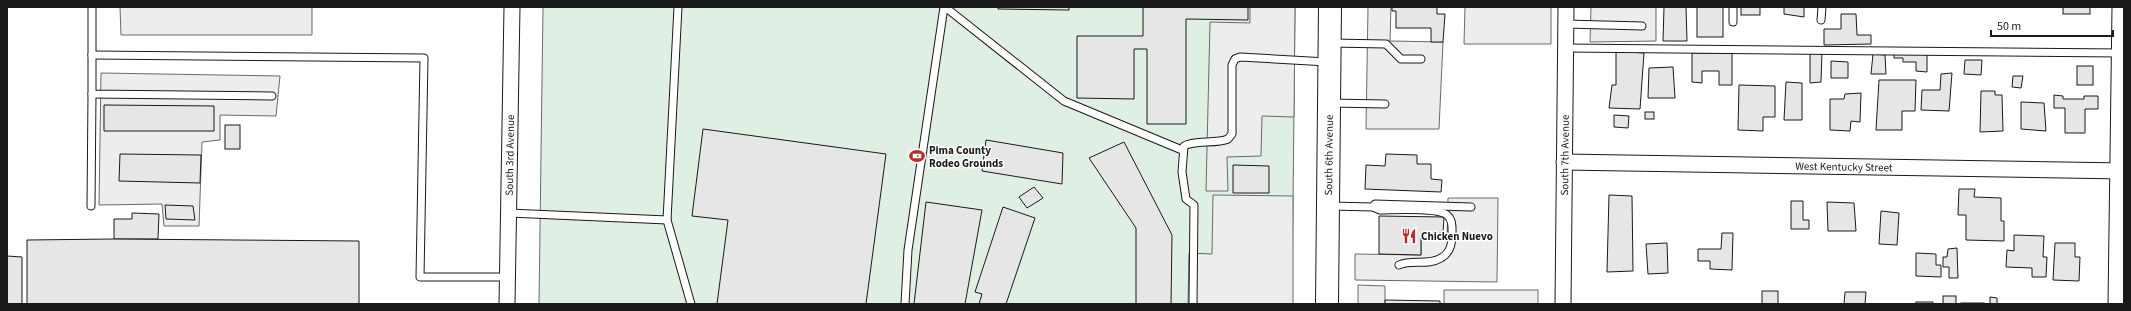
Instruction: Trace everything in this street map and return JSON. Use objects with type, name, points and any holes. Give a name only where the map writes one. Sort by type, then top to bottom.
[{"type":"main road","name":"South 6th Avenue","points":[[1327,304],[1330,7]]},
{"type":"street","name":"South 3rd Avenue","points":[[508,304],[512,7]]},
{"type":"street","name":"South 7th Avenue","points":[[1563,304],[1566,7]]},
{"type":"street","points":[[2119,295],[2122,53],[2120,7]]},
{"type":"street","name":"West Kentucky Street","points":[[1564,162],[2121,171]]},
{"type":"lane","points":[[91,206],[92,7]]},
{"type":"lane","points":[[678,7],[667,220],[691,304]]},
{"type":"lane","points":[[905,304],[908,250],[944,7],[1064,101],[1182,150]]},
{"type":"lane","points":[[1733,7],[1733,22]]},
{"type":"lane","points":[[1821,20],[1822,7]]},
{"type":"lane","points":[[1566,24],[1642,26]]},
{"type":"lane","points":[[1193,304],[1194,205],[1186,199],[1182,150],[1186,145],[1192,143],[1224,141],[1232,134],[1232,65],[1235,59],[1240,57],[1329,52],[1386,44],[1401,59],[1421,59]]},
{"type":"lane","points":[[1566,48],[2122,53]]},
{"type":"lane","points":[[92,55],[424,58],[420,277],[508,277]]},
{"type":"lane","points":[[92,94],[272,96]]},
{"type":"lane","points":[[1328,103],[1385,104]]},
{"type":"lane","points":[[1373,207],[1375,204],[1471,207]]},
{"type":"lane","points":[[1328,206],[1373,207],[1380,210],[1438,211],[1448,215],[1452,224],[1450,250],[1443,257],[1434,262],[1406,262],[1399,265]]},
{"type":"lane","points":[[509,213],[667,220]]},
{"type":"green space","name":"Pima County Rodeo Grounds","points":[[543,7],[1295,7],[1292,304],[539,304]]},
{"type":"shaded area","points":[[120,7],[312,7],[312,35],[121,35]]},
{"type":"shaded area","points":[[1250,7],[1295,7],[1294,117],[1262,116],[1261,156],[1227,157],[1228,191],[1206,191],[1210,22],[1250,23]]},
{"type":"shaded area","points":[[1368,7],[1391,7],[1390,41],[1443,42],[1439,129],[1366,129]]},
{"type":"shaded area","points":[[1465,7],[1551,7],[1551,44],[1464,44]]},
{"type":"shaded area","points":[[1591,7],[1656,7],[1656,41],[1590,42]]},
{"type":"shaded area","points":[[101,73],[280,76],[276,116],[220,115],[220,140],[202,142],[199,226],[164,226],[162,204],[99,205]]},
{"type":"shaded area","points":[[1213,195],[1293,196],[1293,304],[1188,304],[1189,253],[1212,254]]},
{"type":"shaded area","points":[[1448,198],[1498,198],[1497,282],[1355,280],[1355,254],[1421,255],[1421,238],[1447,238]]},
{"type":"shaded area","points":[[1358,285],[1385,286],[1385,304],[1358,304]]},
{"type":"shaded area","points":[[1444,290],[1538,290],[1538,304],[1444,304]]},
{"type":"building","points":[[998,7],[1069,7],[1069,10],[998,9]]},
{"type":"building","points":[[1143,7],[1248,7],[1248,20],[1186,19],[1186,124],[1147,124],[1147,49],[1134,49],[1134,99],[1077,98],[1077,36],[1143,36]]},
{"type":"building","points":[[1392,7],[1437,7],[1437,14],[1445,14],[1443,42],[1431,42],[1431,28],[1396,28],[1396,11],[1392,11]]},
{"type":"building","points":[[1664,7],[1686,7],[1687,41],[1663,41]]},
{"type":"building","points":[[1697,7],[1723,7],[1723,37],[1697,37]]},
{"type":"building","points":[[1741,7],[1760,7],[1760,15],[1741,15]]},
{"type":"building","points":[[1784,7],[1804,7],[1804,17],[1784,14]]},
{"type":"building","points":[[2063,7],[2090,7],[2090,14],[2063,14]]},
{"type":"building","points":[[1841,14],[1856,14],[1857,35],[1871,35],[1871,44],[1824,45],[1824,29],[1841,29]]},
{"type":"building","points":[[1616,51],[1644,53],[1640,109],[1609,108],[1612,85],[1616,85]]},
{"type":"building","points":[[1692,53],[1732,53],[1732,85],[1719,85],[1719,71],[1702,71],[1702,83],[1692,82]]},
{"type":"building","points":[[1810,53],[1822,53],[1821,82],[1810,83]]},
{"type":"building","points":[[1894,53],[1927,53],[1927,72],[1916,71],[1916,62],[1903,62],[1903,58],[1894,58]]},
{"type":"building","points":[[1873,54],[1885,55],[1886,74],[1871,74]]},
{"type":"building","points":[[1965,60],[1982,60],[1981,75],[1964,74]]},
{"type":"building","points":[[1831,61],[1848,62],[1848,78],[1831,78]]},
{"type":"building","points":[[2077,66],[2093,66],[2093,85],[2077,85]]},
{"type":"building","points":[[1673,67],[1675,98],[1648,98],[1649,68]]},
{"type":"building","points":[[1952,73],[1949,111],[1921,110],[1922,90],[1940,90],[1941,74]]},
{"type":"building","points":[[2013,76],[2023,76],[2021,88],[2012,87]]},
{"type":"building","points":[[1879,80],[1916,80],[1915,111],[1902,111],[1902,130],[1876,130]]},
{"type":"building","points":[[1786,82],[1802,83],[1802,120],[1784,120]]},
{"type":"building","points":[[1739,85],[1775,86],[1775,117],[1763,117],[1763,131],[1738,130]]},
{"type":"building","points":[[1981,91],[1995,91],[1995,95],[2002,95],[2003,131],[1980,132]]},
{"type":"building","points":[[1861,93],[1860,122],[1851,121],[1850,131],[1830,130],[1830,99],[1844,99],[1845,94]]},
{"type":"building","points":[[2054,95],[2063,96],[2063,99],[2084,99],[2084,96],[2098,96],[2098,109],[2085,109],[2085,133],[2065,133],[2065,108],[2054,108]]},
{"type":"building","points":[[2021,102],[2044,103],[2046,131],[2021,129]]},
{"type":"building","points":[[104,105],[214,106],[214,131],[104,131]]},
{"type":"building","points":[[1645,112],[1654,112],[1654,119],[1645,119]]},
{"type":"building","points":[[1614,115],[1629,116],[1628,128],[1614,127]]},
{"type":"building","points":[[225,125],[240,125],[240,149],[225,149]]},
{"type":"building","points":[[703,129],[886,154],[866,304],[717,304],[728,220],[692,216]]},
{"type":"building","points":[[986,140],[1063,153],[1062,184],[982,171]]},
{"type":"building","points":[[1124,142],[1172,235],[1171,304],[1136,304],[1136,228],[1089,158]]},
{"type":"building","points":[[120,154],[201,155],[200,183],[119,181]]},
{"type":"building","points":[[1386,154],[1417,155],[1417,164],[1431,164],[1431,179],[1442,180],[1441,192],[1365,189],[1366,165],[1385,166]]},
{"type":"building","points":[[1233,165],[1269,166],[1269,193],[1233,193]]},
{"type":"building","points":[[1034,187],[1043,198],[1027,208],[1019,197]]},
{"type":"building","points":[[1959,189],[1975,189],[1974,197],[2001,198],[2001,221],[2004,221],[2004,241],[1966,240],[1966,215],[1958,215]]},
{"type":"building","points":[[1609,195],[1632,196],[1633,271],[1607,272]]},
{"type":"building","points":[[1791,201],[1803,201],[1803,220],[1809,220],[1809,229],[1791,229]]},
{"type":"building","points":[[926,202],[982,210],[965,304],[914,304]]},
{"type":"building","points":[[1827,202],[1854,203],[1856,231],[1828,231]]},
{"type":"building","points":[[165,205],[193,206],[195,220],[166,219]]},
{"type":"building","points":[[1003,207],[1035,218],[1006,304],[979,304],[982,294],[975,292]]},
{"type":"building","points":[[1881,211],[1899,213],[1897,245],[1879,244]]},
{"type":"building","points":[[132,213],[159,214],[158,239],[114,239],[114,219],[132,219]]},
{"type":"building","name":"Chicken Nuevo","points":[[1379,216],[1444,217],[1443,233],[1439,233],[1439,238],[1421,238],[1421,255],[1379,254]]},
{"type":"building","points":[[1722,233],[1733,233],[1732,270],[1710,269],[1710,261],[1698,261],[1698,249],[1721,249]]},
{"type":"building","points":[[2014,235],[2044,236],[2043,257],[2047,257],[2046,277],[2032,277],[2032,268],[2006,267],[2007,250],[2014,251]]},
{"type":"building","points":[[114,239],[359,241],[359,304],[27,304],[27,240]]},
{"type":"building","points":[[1667,243],[1668,273],[1648,274],[1646,244]]},
{"type":"building","points":[[2055,243],[2075,243],[2075,257],[2080,257],[2079,281],[2053,280]]},
{"type":"building","points":[[1957,248],[1958,278],[1949,278],[1949,267],[1943,267],[1943,257],[1947,257],[1948,249]]},
{"type":"building","points":[[1916,253],[1936,254],[1936,265],[1941,265],[1941,277],[1916,276]]},
{"type":"building","points":[[7,256],[22,257],[22,304],[7,304]]},
{"type":"building","points":[[1762,291],[1778,291],[1778,304],[1762,304]]},
{"type":"building","points":[[1845,292],[1866,292],[1865,304],[1844,304]]},
{"type":"building","points":[[1943,296],[1956,296],[1956,304],[1943,304]]},
{"type":"building","points":[[1990,297],[1997,298],[1997,304],[1990,304]]},
{"type":"building","points":[[1385,300],[1440,301],[1440,304],[1385,304]]},
{"type":"building","points":[[1916,302],[1933,302],[1933,304],[1916,304]]},
{"type":"building","points":[[1984,303],[1984,304],[1961,304]]},
{"type":"place","name":"Pima County Rodeo Grounds","points":[[917,156]]},
{"type":"place","name":"Chicken Nuevo","points":[[1409,236]]}]
